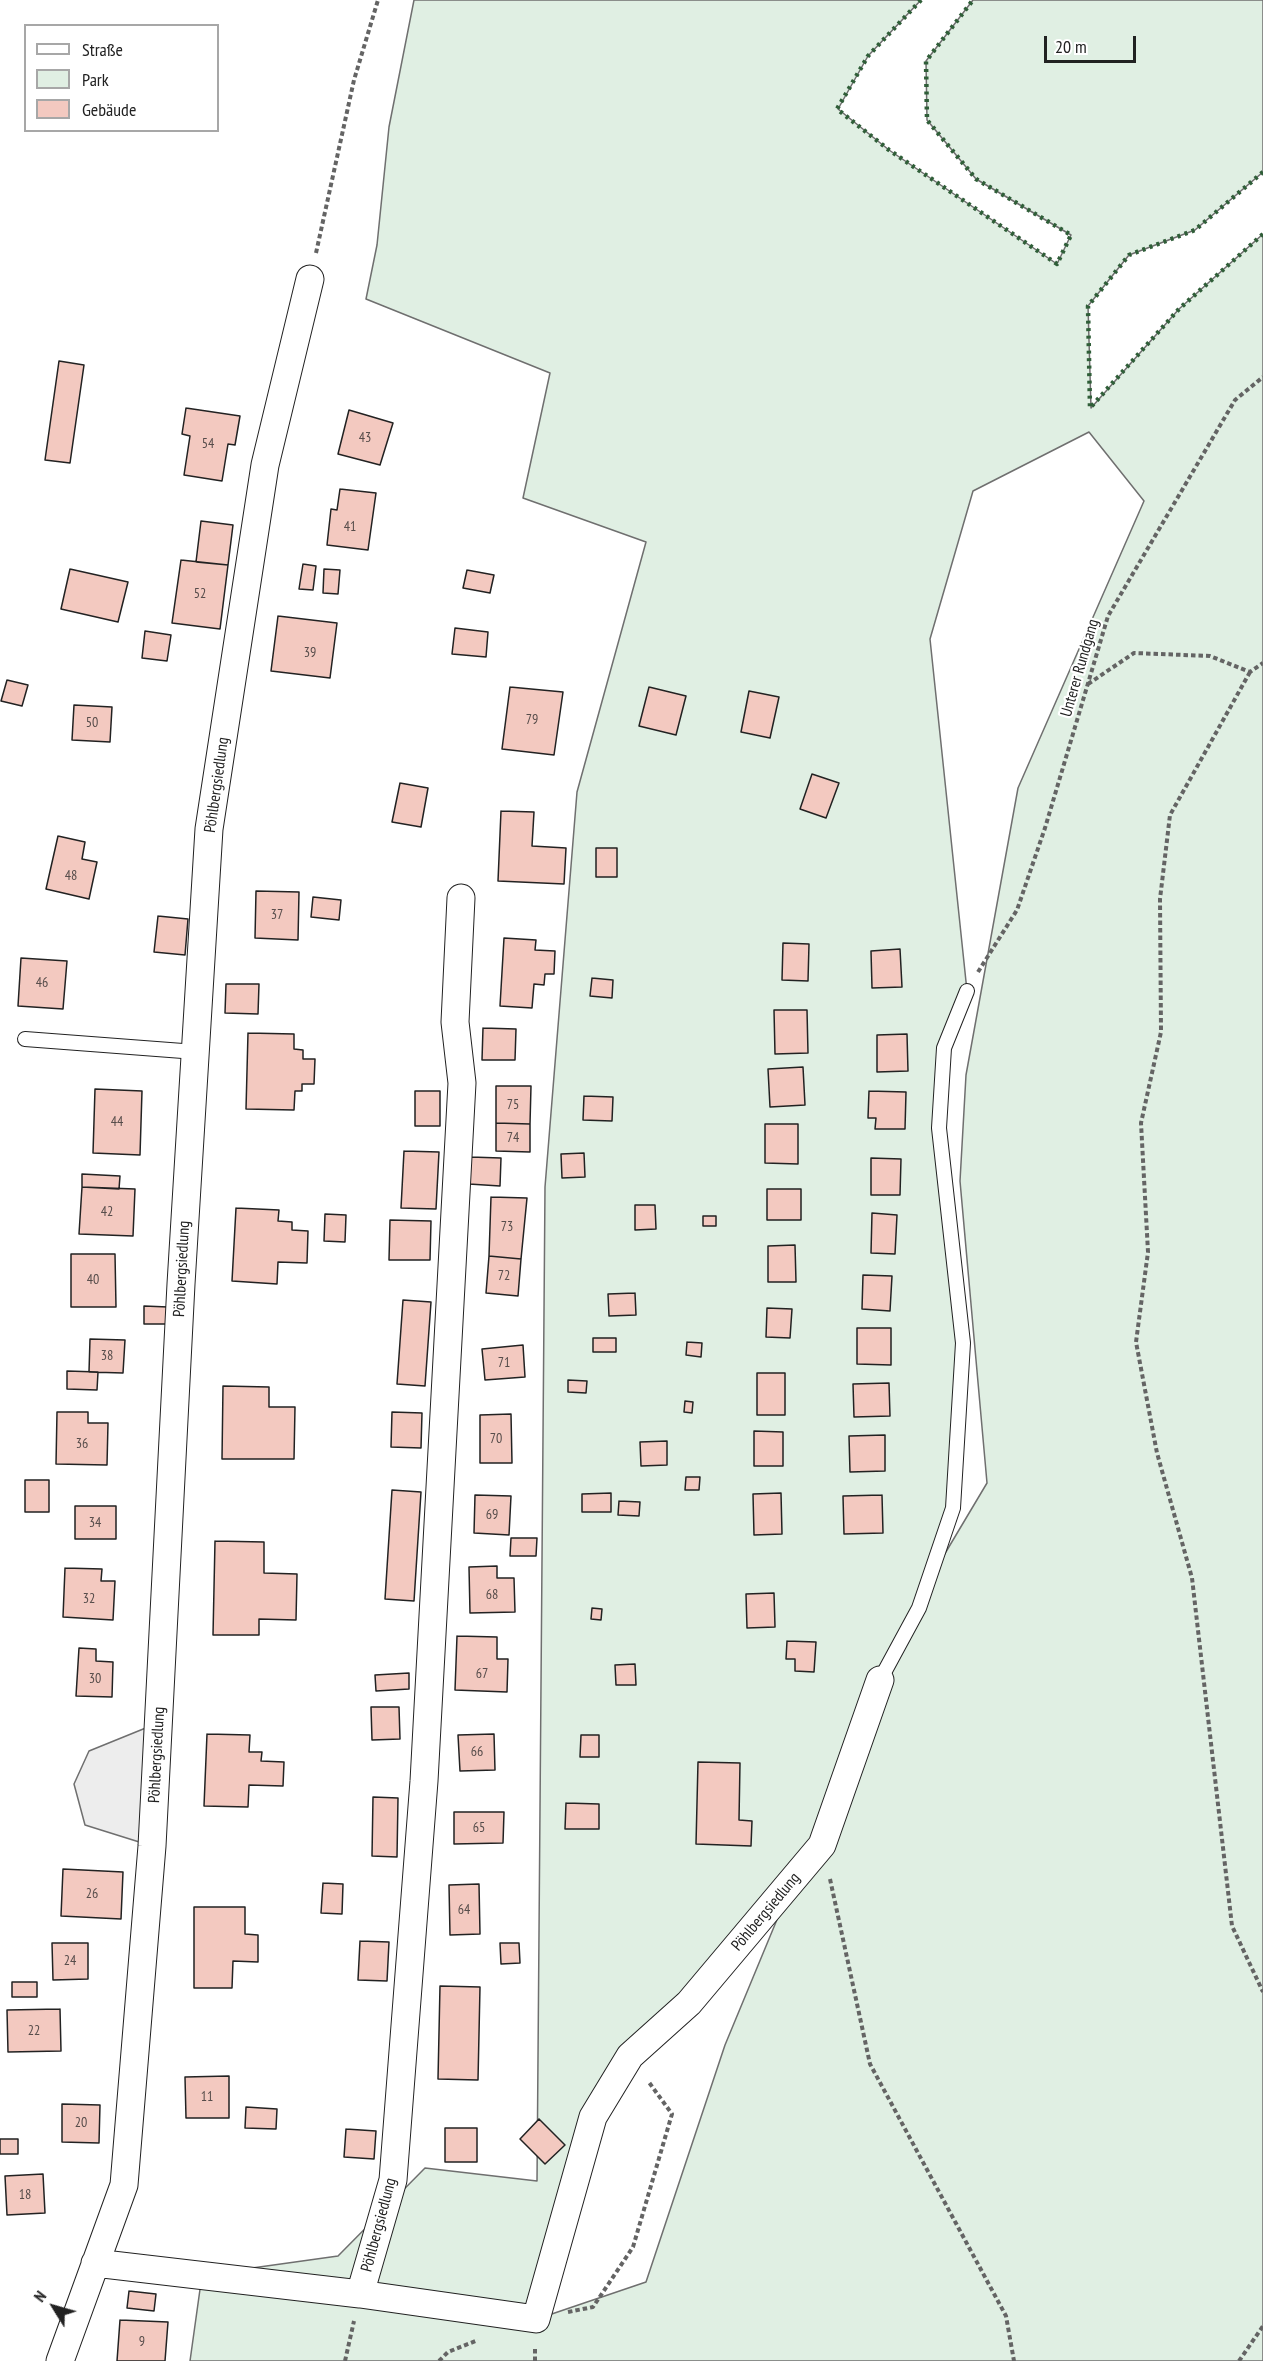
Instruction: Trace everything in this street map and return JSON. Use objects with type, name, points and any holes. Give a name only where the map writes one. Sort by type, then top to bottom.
[{"type":"street","name":"Pöhlbergsiedlung","points":[[60,2361],[124,2185],[152,1846],[181,1284],[209,830],[265,465],[310,279]]},
{"type":"street","name":"Pöhlbergsiedlung","points":[[360,2294],[393,2180],[422,1804],[462,1083],[455,1023],[461,898]]},
{"type":"street","name":"Pöhlbergsiedlung","points":[[95,2263],[360,2294],[536,2319],[593,2117],[630,2056],[690,2003],[822,1845],[880,1680]]},
{"type":"lane","points":[[880,1680],[919,1608],[953,1508],[963,1343],[939,1128],[944,1048],[967,991]]},
{"type":"lane","points":[[25,1039],[196,1052]]},
{"type":"path","points":[[310,279],[354,80],[378,0]]},
{"type":"path","name":"Unterer Rundgang","points":[[967,991],[1017,910],[1045,828],[1108,616],[1235,400],[1263,377]]},
{"type":"path","points":[[1088,685],[1134,653],[1210,656],[1250,672]]},
{"type":"path","points":[[1263,663],[1250,672],[1170,815],[1160,899],[1161,1032],[1141,1123],[1148,1252],[1136,1342],[1157,1454],[1192,1578],[1232,1926],[1263,1992]]},
{"type":"path","points":[[822,1845],[870,2064],[1006,2316],[1014,2361]]},
{"type":"path","points":[[536,2319],[593,2307],[633,2247],[672,2114],[630,2056]]},
{"type":"path","points":[[345,2361],[360,2294]]},
{"type":"path","points":[[1239,2361],[1263,2326]]},
{"type":"green space","points":[[414,0],[921,0],[868,56],[838,109],[889,150],[1057,264],[1071,235],[976,179],[927,120],[926,61],[973,0],[1263,0],[1263,172],[1195,230],[1129,255],[1088,306],[1091,408],[1179,309],[1263,234],[1263,2361],[190,2361],[202,2275],[338,2256],[425,2168],[537,2181],[545,1187],[577,792],[646,542],[523,498],[550,373],[366,299],[377,245],[389,127]],"holes":[[[1089,432],[1144,501],[1018,788],[966,1075],[960,1181],[987,1483],[928,1582],[953,1508],[963,1343],[939,1128],[944,1048],[967,991],[930,639],[973,491]],[[793,1881],[725,2045],[646,2282],[537,2319],[593,2117]]]},
{"type":"shaded area","points":[[158,1723],[152,1846],[85,1825],[74,1784],[89,1751]]},
{"type":"building","points":[[59,361],[84,365],[70,463],[45,460]]},
{"type":"building","points":[[186,408],[240,416],[235,445],[228,444],[222,481],[184,475],[190,436],[182,434]]},
{"type":"building","points":[[349,410],[393,423],[380,465],[338,454]]},
{"type":"building","points":[[340,489],[376,493],[368,550],[327,545],[331,509],[337,510]]},
{"type":"building","points":[[201,521],[233,525],[228,565],[196,562]]},
{"type":"building","points":[[181,560],[228,565],[220,629],[172,623]]},
{"type":"building","points":[[303,564],[316,566],[313,590],[299,589]]},
{"type":"building","points":[[70,569],[128,582],[118,622],[61,609]]},
{"type":"building","points":[[324,569],[340,570],[338,594],[323,593]]},
{"type":"building","points":[[467,570],[494,575],[490,593],[463,588]]},
{"type":"building","points":[[278,616],[337,623],[330,678],[271,671]]},
{"type":"building","points":[[455,628],[488,632],[486,657],[452,654]]},
{"type":"building","points":[[145,631],[171,635],[167,661],[142,658]]},
{"type":"building","points":[[7,680],[28,685],[22,706],[1,701]]},
{"type":"building","points":[[510,687],[563,692],[554,755],[502,749]]},
{"type":"building","points":[[649,687],[686,696],[676,735],[639,726]]},
{"type":"building","points":[[749,691],[779,697],[770,738],[741,732]]},
{"type":"building","points":[[74,705],[112,707],[110,742],[72,740]]},
{"type":"building","points":[[812,774],[839,783],[826,818],[800,809]]},
{"type":"building","points":[[400,783],[428,788],[421,827],[392,822]]},
{"type":"building","points":[[501,811],[534,812],[532,846],[566,848],[564,884],[498,881]]},
{"type":"building","points":[[58,836],[85,842],[82,859],[97,862],[89,899],[46,889]]},
{"type":"building","points":[[596,848],[617,848],[617,877],[596,877]]},
{"type":"building","points":[[256,891],[299,892],[298,940],[255,938]]},
{"type":"building","points":[[313,897],[341,900],[339,920],[311,917]]},
{"type":"building","points":[[158,916],[188,919],[185,955],[154,952]]},
{"type":"building","points":[[504,938],[536,940],[535,950],[555,951],[554,974],[545,974],[544,985],[534,984],[532,1008],[500,1006]]},
{"type":"building","points":[[783,943],[809,944],[808,981],[782,980]]},
{"type":"building","points":[[900,949],[902,987],[872,988],[871,951]]},
{"type":"building","points":[[21,958],[67,961],[63,1009],[18,1006]]},
{"type":"building","points":[[592,978],[613,980],[612,998],[590,996]]},
{"type":"building","points":[[226,984],[259,984],[258,1014],[225,1013]]},
{"type":"building","points":[[774,1010],[807,1010],[808,1053],[775,1054]]},
{"type":"building","points":[[483,1028],[516,1029],[515,1060],[482,1060]]},
{"type":"building","points":[[248,1033],[294,1034],[294,1049],[303,1050],[303,1059],[315,1059],[314,1084],[302,1084],[302,1091],[295,1091],[294,1110],[246,1109]]},
{"type":"building","points":[[907,1034],[908,1071],[877,1072],[877,1035]]},
{"type":"building","points":[[803,1067],[805,1105],[770,1107],[768,1069]]},
{"type":"building","points":[[496,1086],[531,1086],[530,1124],[496,1123]]},
{"type":"building","points":[[95,1089],[142,1091],[140,1155],[93,1153]]},
{"type":"building","points":[[415,1091],[440,1091],[440,1126],[415,1126]]},
{"type":"building","points":[[869,1091],[906,1092],[905,1129],[875,1129],[876,1118],[868,1118]]},
{"type":"building","points":[[584,1096],[613,1097],[612,1121],[583,1120]]},
{"type":"building","points":[[496,1123],[530,1124],[530,1152],[496,1151]]},
{"type":"building","points":[[765,1124],[798,1124],[798,1164],[765,1163]]},
{"type":"building","points":[[404,1151],[439,1152],[436,1209],[401,1208]]},
{"type":"building","points":[[584,1153],[585,1177],[562,1178],[561,1154]]},
{"type":"building","points":[[470,1157],[501,1158],[500,1186],[469,1184]]},
{"type":"building","points":[[871,1158],[901,1159],[900,1195],[871,1195]]},
{"type":"building","points":[[82,1174],[120,1176],[119,1189],[82,1187]]},
{"type":"building","points":[[82,1187],[135,1189],[133,1236],[79,1234]]},
{"type":"building","points":[[767,1189],[801,1189],[801,1220],[767,1220]]},
{"type":"building","points":[[491,1197],[527,1198],[521,1259],[489,1256]]},
{"type":"building","points":[[635,1205],[655,1205],[656,1229],[635,1230]]},
{"type":"building","points":[[236,1208],[279,1210],[278,1221],[292,1222],[292,1230],[308,1231],[307,1263],[278,1262],[277,1284],[232,1281]]},
{"type":"building","points":[[872,1213],[897,1215],[895,1254],[871,1253]]},
{"type":"building","points":[[325,1214],[346,1215],[345,1242],[324,1241]]},
{"type":"building","points":[[703,1216],[716,1216],[716,1226],[703,1226]]},
{"type":"building","points":[[390,1220],[431,1221],[430,1260],[389,1260]]},
{"type":"building","points":[[795,1245],[796,1282],[768,1282],[768,1246]]},
{"type":"building","points":[[71,1254],[115,1254],[116,1307],[71,1307]]},
{"type":"building","points":[[489,1256],[521,1259],[518,1296],[486,1293]]},
{"type":"building","points":[[863,1275],[892,1276],[890,1311],[862,1309]]},
{"type":"building","points":[[635,1293],[636,1315],[609,1316],[608,1294]]},
{"type":"building","points":[[403,1300],[431,1302],[425,1386],[397,1384]]},
{"type":"building","points":[[144,1306],[168,1307],[167,1324],[144,1324]]},
{"type":"building","points":[[767,1308],[792,1309],[790,1338],[766,1337]]},
{"type":"building","points":[[857,1328],[891,1328],[891,1365],[857,1364]]},
{"type":"building","points":[[593,1338],[616,1338],[616,1352],[593,1352]]},
{"type":"building","points":[[90,1339],[125,1340],[123,1373],[89,1372]]},
{"type":"building","points":[[687,1342],[702,1343],[701,1357],[686,1355]]},
{"type":"building","points":[[523,1345],[525,1377],[485,1380],[482,1349]]},
{"type":"building","points":[[67,1371],[98,1372],[97,1390],[67,1389]]},
{"type":"building","points":[[757,1373],[785,1373],[785,1415],[757,1415]]},
{"type":"building","points":[[568,1380],[587,1381],[586,1393],[568,1392]]},
{"type":"building","points":[[889,1383],[890,1416],[854,1417],[853,1384]]},
{"type":"building","points":[[223,1386],[269,1387],[269,1407],[295,1407],[294,1459],[222,1459]]},
{"type":"building","points":[[685,1401],[693,1402],[692,1413],[684,1412]]},
{"type":"building","points":[[57,1412],[88,1412],[88,1423],[108,1423],[107,1465],[56,1464]]},
{"type":"building","points":[[392,1412],[422,1413],[421,1448],[391,1447]]},
{"type":"building","points":[[511,1414],[512,1463],[480,1463],[480,1415]]},
{"type":"building","points":[[754,1431],[783,1432],[783,1466],[754,1466]]},
{"type":"building","points":[[885,1435],[885,1471],[850,1472],[849,1436]]},
{"type":"building","points":[[667,1441],[667,1465],[641,1466],[640,1442]]},
{"type":"building","points":[[686,1477],[700,1477],[699,1490],[685,1490]]},
{"type":"building","points":[[25,1480],[49,1480],[49,1512],[25,1512]]},
{"type":"building","points":[[392,1490],[421,1492],[414,1601],[385,1599]]},
{"type":"building","points":[[611,1493],[611,1512],[582,1512],[582,1494]]},
{"type":"building","points":[[781,1493],[782,1534],[754,1535],[753,1494]]},
{"type":"building","points":[[475,1495],[511,1496],[509,1535],[474,1533]]},
{"type":"building","points":[[882,1495],[883,1533],[844,1534],[843,1496]]},
{"type":"building","points":[[619,1501],[640,1502],[639,1516],[618,1515]]},
{"type":"building","points":[[75,1506],[116,1506],[116,1539],[75,1539]]},
{"type":"building","points":[[511,1538],[537,1538],[536,1556],[510,1556]]},
{"type":"building","points":[[215,1541],[264,1542],[264,1573],[297,1574],[296,1620],[259,1619],[259,1635],[213,1635]]},
{"type":"building","points":[[497,1566],[497,1578],[514,1578],[515,1612],[470,1613],[469,1567]]},
{"type":"building","points":[[65,1568],[102,1569],[101,1581],[115,1581],[113,1620],[63,1617]]},
{"type":"building","points":[[774,1593],[775,1627],[747,1628],[746,1594]]},
{"type":"building","points":[[592,1608],[602,1609],[601,1620],[591,1619]]},
{"type":"building","points":[[457,1636],[497,1637],[497,1659],[508,1659],[507,1692],[455,1690]]},
{"type":"building","points":[[787,1641],[816,1642],[814,1672],[795,1671],[795,1659],[786,1659]]},
{"type":"building","points":[[79,1648],[96,1649],[96,1661],[113,1662],[112,1697],[76,1696]]},
{"type":"building","points":[[635,1664],[636,1685],[616,1685],[615,1665]]},
{"type":"building","points":[[409,1673],[409,1689],[376,1691],[375,1675]]},
{"type":"building","points":[[371,1707],[399,1707],[400,1739],[372,1740]]},
{"type":"building","points":[[207,1734],[250,1735],[249,1752],[262,1752],[261,1761],[284,1762],[283,1786],[249,1785],[248,1807],[204,1806]]},
{"type":"building","points":[[494,1734],[495,1770],[460,1771],[458,1735]]},
{"type":"building","points":[[581,1735],[599,1735],[599,1757],[580,1757]]},
{"type":"building","points":[[698,1762],[740,1763],[739,1820],[752,1821],[751,1846],[696,1844]]},
{"type":"building","points":[[373,1797],[398,1798],[397,1857],[372,1856]]},
{"type":"building","points":[[566,1803],[599,1804],[599,1829],[565,1829]]},
{"type":"building","points":[[454,1812],[504,1812],[503,1843],[454,1844]]},
{"type":"building","points":[[63,1869],[123,1872],[121,1919],[61,1916]]},
{"type":"building","points":[[323,1883],[343,1884],[342,1914],[321,1913]]},
{"type":"building","points":[[479,1884],[480,1934],[450,1935],[449,1885]]},
{"type":"building","points":[[194,1907],[245,1907],[245,1934],[258,1935],[258,1962],[233,1961],[232,1988],[194,1988]]},
{"type":"building","points":[[360,1941],[389,1942],[387,1981],[358,1980]]},
{"type":"building","points":[[52,1943],[88,1943],[88,1979],[53,1980]]},
{"type":"building","points":[[500,1943],[519,1943],[520,1963],[501,1964]]},
{"type":"building","points":[[12,1982],[37,1982],[37,1997],[12,1997]]},
{"type":"building","points":[[440,1986],[480,1987],[478,2080],[438,2079]]},
{"type":"building","points":[[60,2009],[61,2051],[8,2052],[7,2010]]},
{"type":"building","points":[[229,2076],[229,2118],[186,2118],[185,2077]]},
{"type":"building","points":[[62,2104],[100,2105],[99,2143],[62,2142]]},
{"type":"building","points":[[246,2107],[277,2109],[276,2129],[245,2128]]},
{"type":"building","points":[[539,2119],[565,2145],[545,2164],[520,2139]]},
{"type":"building","points":[[445,2128],[477,2128],[477,2162],[445,2162]]},
{"type":"building","points":[[346,2129],[376,2131],[374,2159],[344,2157]]},
{"type":"building","points":[[0,2139],[18,2139],[18,2154],[0,2154]]},
{"type":"building","points":[[43,2174],[45,2213],[7,2215],[5,2176]]},
{"type":"building","points":[[129,2291],[156,2294],[154,2311],[127,2308]]},
{"type":"building","points":[[120,2320],[168,2322],[165,2361],[117,2361]]},
{"type":"hedge","points":[[921,0],[868,56],[837,109],[889,150],[1057,264],[1071,235],[976,179],[927,120],[926,61],[973,0]]},
{"type":"hedge","points":[[1263,172],[1195,230],[1129,255],[1088,306],[1090,408],[1179,309],[1263,234]]}]
